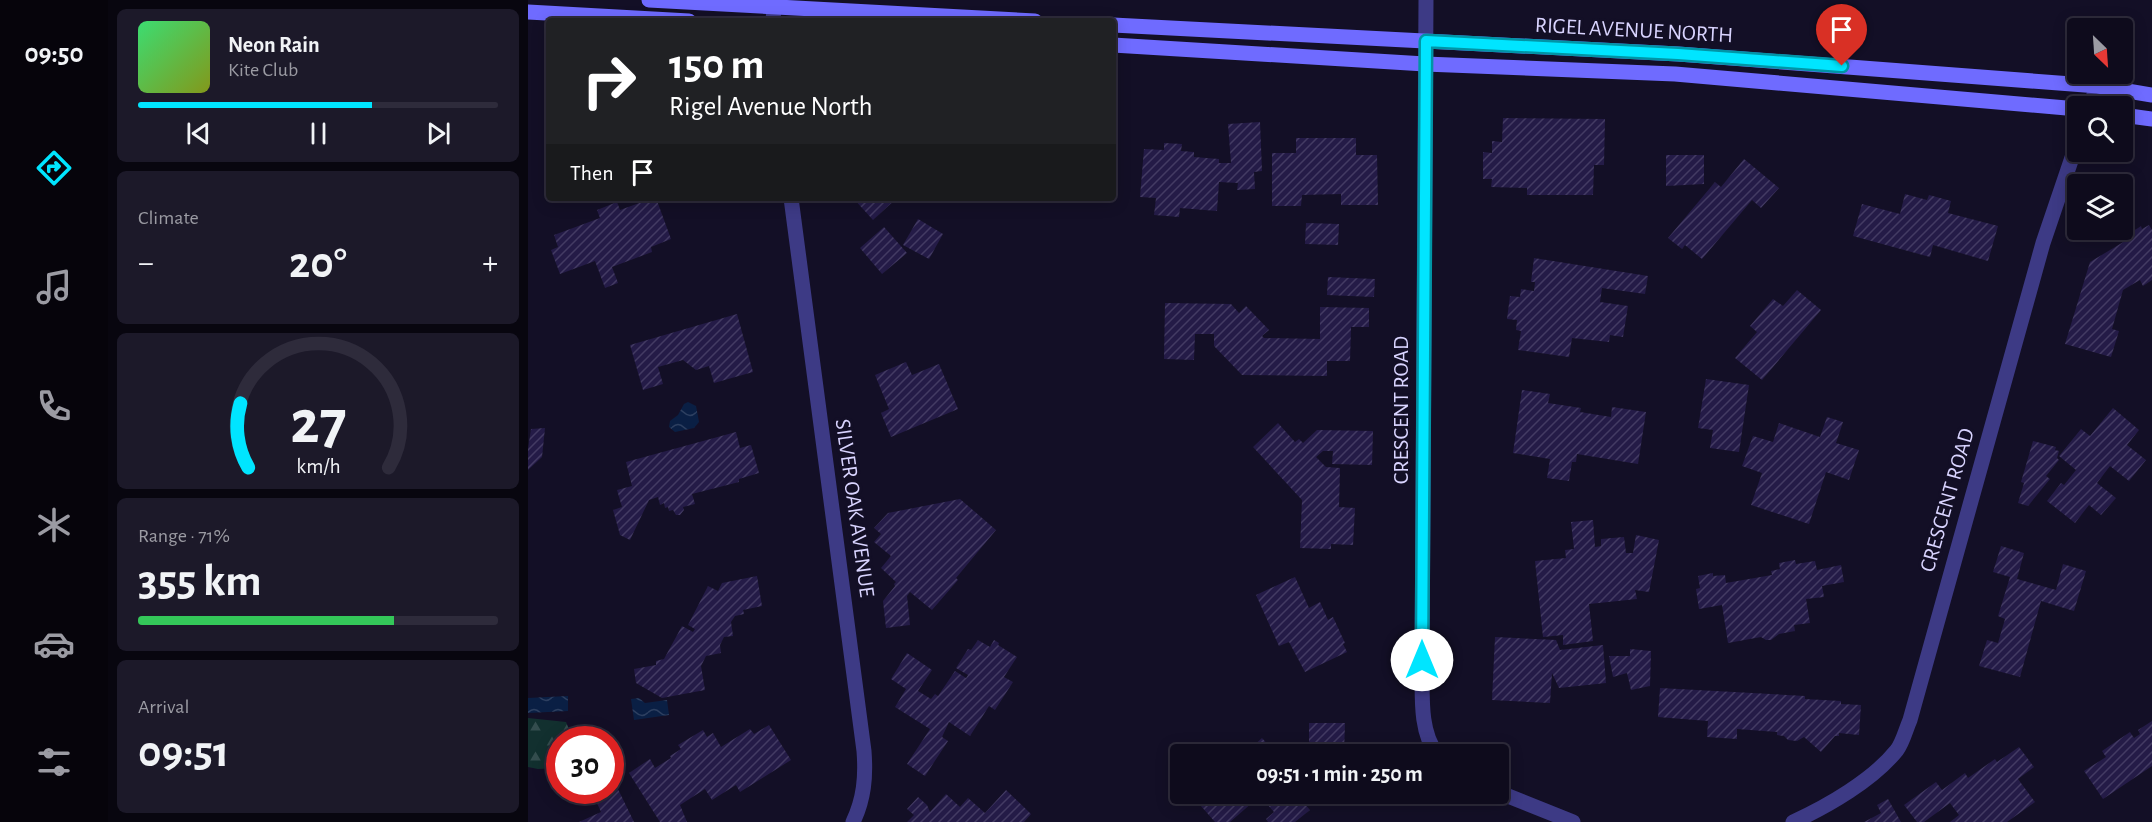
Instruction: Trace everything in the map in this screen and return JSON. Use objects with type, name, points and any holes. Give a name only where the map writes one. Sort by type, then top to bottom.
[{"type":"main road","points":[[649,0],[773,14],[923,18]]},
{"type":"main road","points":[[528,12],[635,18]]},
{"type":"main road","name":"RIGEL AVENUE NORTH","points":[[1116,25],[1678,54],[2098,86],[2152,95]]},
{"type":"main road","name":"RIGEL AVENUE NORTH","points":[[1116,45],[1425,63],[1675,74],[2067,108]]},
{"type":"main road","points":[[2133,116],[2152,119]]},
{"type":"street","name":"CRESCENT ROAD","points":[[1426,0],[1422,660],[1425,729],[1430,744]]},
{"type":"street","points":[[2094,96],[2098,86]]},
{"type":"street","name":"CRESCENT ROAD","points":[[1793,822],[1829,805],[1870,775],[1898,749],[1910,720],[2043,243],[2071,162]]},
{"type":"street","name":"SILVER OAK AVENUE","points":[[791,201],[866,771],[864,793],[853,822]]},
{"type":"street","points":[[1509,796],[1573,822]]},
{"type":"green space","points":[[528,718],[566,722],[568,726],[546,726],[546,769],[528,767]]},
{"type":"water","points":[[688,402],[696,406],[699,422],[694,428],[675,432],[669,427],[670,421]]},
{"type":"water","points":[[568,696],[568,711],[528,713],[528,698]]},
{"type":"water","points":[[639,698],[645,703],[667,700],[669,715],[634,720],[631,699]]},
{"type":"building","points":[[1503,118],[1605,119],[1604,165],[1594,165],[1593,195],[1527,195],[1527,188],[1491,187],[1492,179],[1483,179],[1483,152],[1492,153],[1492,141],[1502,142]]},
{"type":"building","points":[[1260,122],[1262,171],[1254,172],[1255,189],[1237,190],[1238,183],[1219,182],[1217,211],[1180,208],[1179,217],[1154,215],[1156,198],[1140,197],[1144,149],[1164,150],[1164,143],[1182,144],[1181,151],[1194,152],[1194,157],[1219,159],[1219,163],[1231,163],[1228,124]]},
{"type":"building","points":[[1296,138],[1356,138],[1356,155],[1377,155],[1378,205],[1341,205],[1341,194],[1302,195],[1301,206],[1272,206],[1272,153],[1296,153]]},
{"type":"building","points":[[1666,155],[1704,155],[1704,184],[1666,186]]},
{"type":"building","points":[[1744,159],[1779,188],[1761,208],[1752,200],[1702,259],[1685,245],[1682,249],[1668,238],[1715,182],[1721,187]]},
{"type":"building","points":[[1905,194],[1927,200],[1929,195],[1951,201],[1948,213],[1998,226],[1988,261],[1933,245],[1930,257],[1853,236],[1862,204],[1900,214]]},
{"type":"building","points":[[645,201],[657,201],[671,239],[651,247],[652,252],[612,267],[618,283],[605,288],[595,261],[560,274],[551,250],[558,247],[554,235],[600,218],[597,210],[617,202],[620,210]]},
{"type":"building","points":[[856,201],[894,201],[873,220]]},
{"type":"building","points":[[918,219],[943,234],[929,259],[903,245]]},
{"type":"building","points":[[1306,223],[1339,224],[1338,245],[1305,244]]},
{"type":"building","points":[[2149,225],[2152,230],[2152,280],[2143,286],[2140,280],[2123,290],[2112,329],[2119,331],[2111,357],[2065,344],[2090,262],[2124,240],[2133,240],[2133,231],[2141,226],[2142,229]]},
{"type":"building","points":[[884,227],[907,253],[882,274],[860,248]]},
{"type":"building","points":[[1534,258],[1648,276],[1645,294],[1602,288],[1600,302],[1628,306],[1623,337],[1610,335],[1609,342],[1572,338],[1569,357],[1518,350],[1521,331],[1516,330],[1517,320],[1507,319],[1510,296],[1520,297],[1521,289],[1534,291],[1535,282],[1531,282]]},
{"type":"building","points":[[1328,277],[1375,279],[1374,297],[1327,295]]},
{"type":"building","points":[[1797,290],[1821,310],[1762,380],[1735,358],[1757,332],[1750,326],[1773,299],[1783,306]]},
{"type":"building","points":[[1165,303],[1231,304],[1239,313],[1246,306],[1269,330],[1262,336],[1264,338],[1320,339],[1320,307],[1369,308],[1369,327],[1351,327],[1350,361],[1327,361],[1327,376],[1242,375],[1214,346],[1214,334],[1195,334],[1194,360],[1164,359]]},
{"type":"building","points":[[737,314],[753,372],[714,383],[709,366],[696,370],[683,360],[658,367],[663,384],[643,390],[630,345]]},
{"type":"building","points":[[906,362],[912,375],[939,364],[958,409],[891,437],[881,413],[889,409],[875,375]]},
{"type":"building","points":[[1706,379],[1749,385],[1739,452],[1710,448],[1713,430],[1698,428]]},
{"type":"building","points":[[1522,390],[1550,394],[1548,403],[1581,408],[1580,412],[1611,417],[1612,407],[1646,412],[1638,464],[1577,454],[1576,462],[1572,462],[1569,481],[1547,478],[1550,459],[1513,453]]},
{"type":"building","points":[[2113,408],[2139,430],[2127,445],[2146,460],[2129,481],[2110,466],[2097,483],[2116,498],[2101,515],[2089,505],[2075,523],[2047,501],[2061,483],[2064,485],[2076,470],[2059,456],[2081,429],[2090,436]]},
{"type":"building","points":[[1827,417],[1843,422],[1836,443],[1859,450],[1849,480],[1826,472],[1809,524],[1751,505],[1762,473],[1742,466],[1753,436],[1773,442],[1779,423],[1820,437]]},
{"type":"building","points":[[1278,423],[1295,442],[1299,439],[1303,443],[1317,430],[1373,431],[1372,465],[1332,464],[1333,451],[1323,451],[1316,457],[1326,467],[1340,468],[1339,507],[1355,508],[1353,545],[1331,544],[1331,549],[1300,548],[1302,500],[1253,447]]},
{"type":"building","points":[[545,428],[542,457],[528,470],[531,429]]},
{"type":"building","points":[[736,432],[740,448],[751,445],[759,473],[739,479],[739,482],[692,494],[695,504],[683,507],[684,510],[680,515],[676,515],[673,510],[669,511],[668,507],[665,508],[664,503],[660,505],[658,497],[649,500],[630,540],[620,535],[613,510],[622,507],[617,490],[632,486],[626,462]]},
{"type":"building","points":[[2033,441],[2056,447],[2055,450],[2059,451],[2057,458],[2059,460],[2046,476],[2050,479],[2028,506],[2018,503],[2024,483],[2021,482]]},
{"type":"building","points":[[960,499],[996,530],[932,610],[910,592],[907,596],[910,625],[886,628],[883,601],[896,582],[881,568],[891,556],[874,542],[881,534],[874,528],[888,513]]},
{"type":"building","points":[[1593,520],[1595,547],[1601,546],[1601,539],[1624,537],[1626,553],[1633,553],[1636,535],[1659,540],[1649,592],[1635,590],[1637,599],[1589,604],[1593,641],[1563,645],[1563,635],[1543,637],[1535,561],[1566,558],[1565,550],[1574,549],[1571,522]]},
{"type":"building","points":[[2001,546],[2024,553],[2017,579],[2056,590],[2063,564],[2086,571],[2074,611],[2041,601],[2020,677],[1979,666],[1987,640],[1998,643],[2005,619],[1998,616],[2010,577],[1993,572]]},
{"type":"building","points":[[1795,560],[1796,564],[1815,561],[1817,570],[1841,565],[1844,582],[1822,586],[1824,597],[1806,599],[1810,623],[1794,625],[1795,631],[1779,634],[1771,640],[1761,637],[1728,643],[1722,605],[1699,609],[1696,589],[1700,588],[1698,576],[1713,573],[1713,576],[1725,575],[1726,583],[1772,575],[1771,571],[1780,569],[1779,563]]},
{"type":"building","points":[[757,576],[762,606],[743,610],[744,614],[735,616],[731,622],[733,636],[724,637],[720,645],[721,653],[706,656],[701,666],[705,690],[662,698],[636,683],[634,669],[656,665],[656,661],[664,659],[682,626],[693,632],[695,629],[688,625],[708,586],[718,591],[722,583]]},
{"type":"building","points":[[1295,577],[1309,608],[1320,602],[1328,620],[1333,617],[1347,652],[1305,672],[1289,642],[1279,646],[1256,595]]},
{"type":"building","points":[[1495,637],[1556,640],[1560,650],[1603,645],[1606,683],[1559,688],[1552,673],[1550,703],[1492,700]]},
{"type":"building","points":[[978,640],[990,647],[994,640],[1017,657],[1004,677],[1013,682],[995,710],[989,706],[970,736],[949,722],[942,737],[948,741],[925,776],[907,764],[930,729],[895,707],[906,689],[891,679],[907,653],[932,670],[918,691],[931,699],[935,694],[938,696],[955,671],[966,678],[968,675],[956,668],[968,649],[971,650]]},
{"type":"building","points":[[1630,649],[1651,651],[1650,686],[1631,690],[1627,673],[1613,677],[1609,656],[1630,656]]},
{"type":"building","points":[[1660,688],[1805,696],[1805,699],[1841,701],[1841,704],[1861,705],[1859,735],[1839,733],[1839,736],[1835,736],[1821,752],[1804,737],[1797,741],[1788,740],[1784,736],[1777,735],[1777,732],[1737,729],[1737,739],[1707,737],[1708,721],[1658,717]]},
{"type":"building","points":[[2152,721],[2152,766],[2103,799],[2084,771],[2106,757],[2102,751],[2130,732],[2134,738],[2140,734],[2138,730]]},
{"type":"building","points":[[1309,723],[1345,723],[1344,744],[1309,744]]},
{"type":"building","points":[[769,725],[791,760],[740,792],[736,785],[712,800],[705,789],[680,805],[687,822],[660,822],[629,773],[650,759],[655,768],[681,749],[678,745],[703,730],[707,737],[713,733],[721,747],[750,729],[754,734]]},
{"type":"building","points":[[1262,738],[1267,744],[1255,744]]},
{"type":"building","points":[[2019,747],[2034,767],[2018,779],[2035,802],[2007,822],[1950,822],[1959,815],[1950,803],[1924,822],[1917,822],[1904,805],[1936,782],[1942,790],[1965,773],[1968,778],[1995,759],[1997,762]]},
{"type":"building","points":[[1006,790],[1031,814],[1024,822],[907,822],[914,815],[907,809],[918,797],[927,805],[930,812],[946,794],[960,807],[968,798],[985,813]]},
{"type":"building","points":[[1888,799],[1901,822],[1864,822],[1881,813],[1877,805]]},
{"type":"building","points":[[624,801],[634,822],[579,822],[601,812],[597,804],[624,804]]},
{"type":"building","points":[[1199,804],[1251,804],[1230,822],[1215,822]]},
{"type":"building","points":[[1267,804],[1305,804],[1310,810],[1295,822],[1268,822],[1266,819],[1274,812]]},
{"type":"route","points":[[1422,660],[1426,41],[1678,54],[1842,66]]}]
